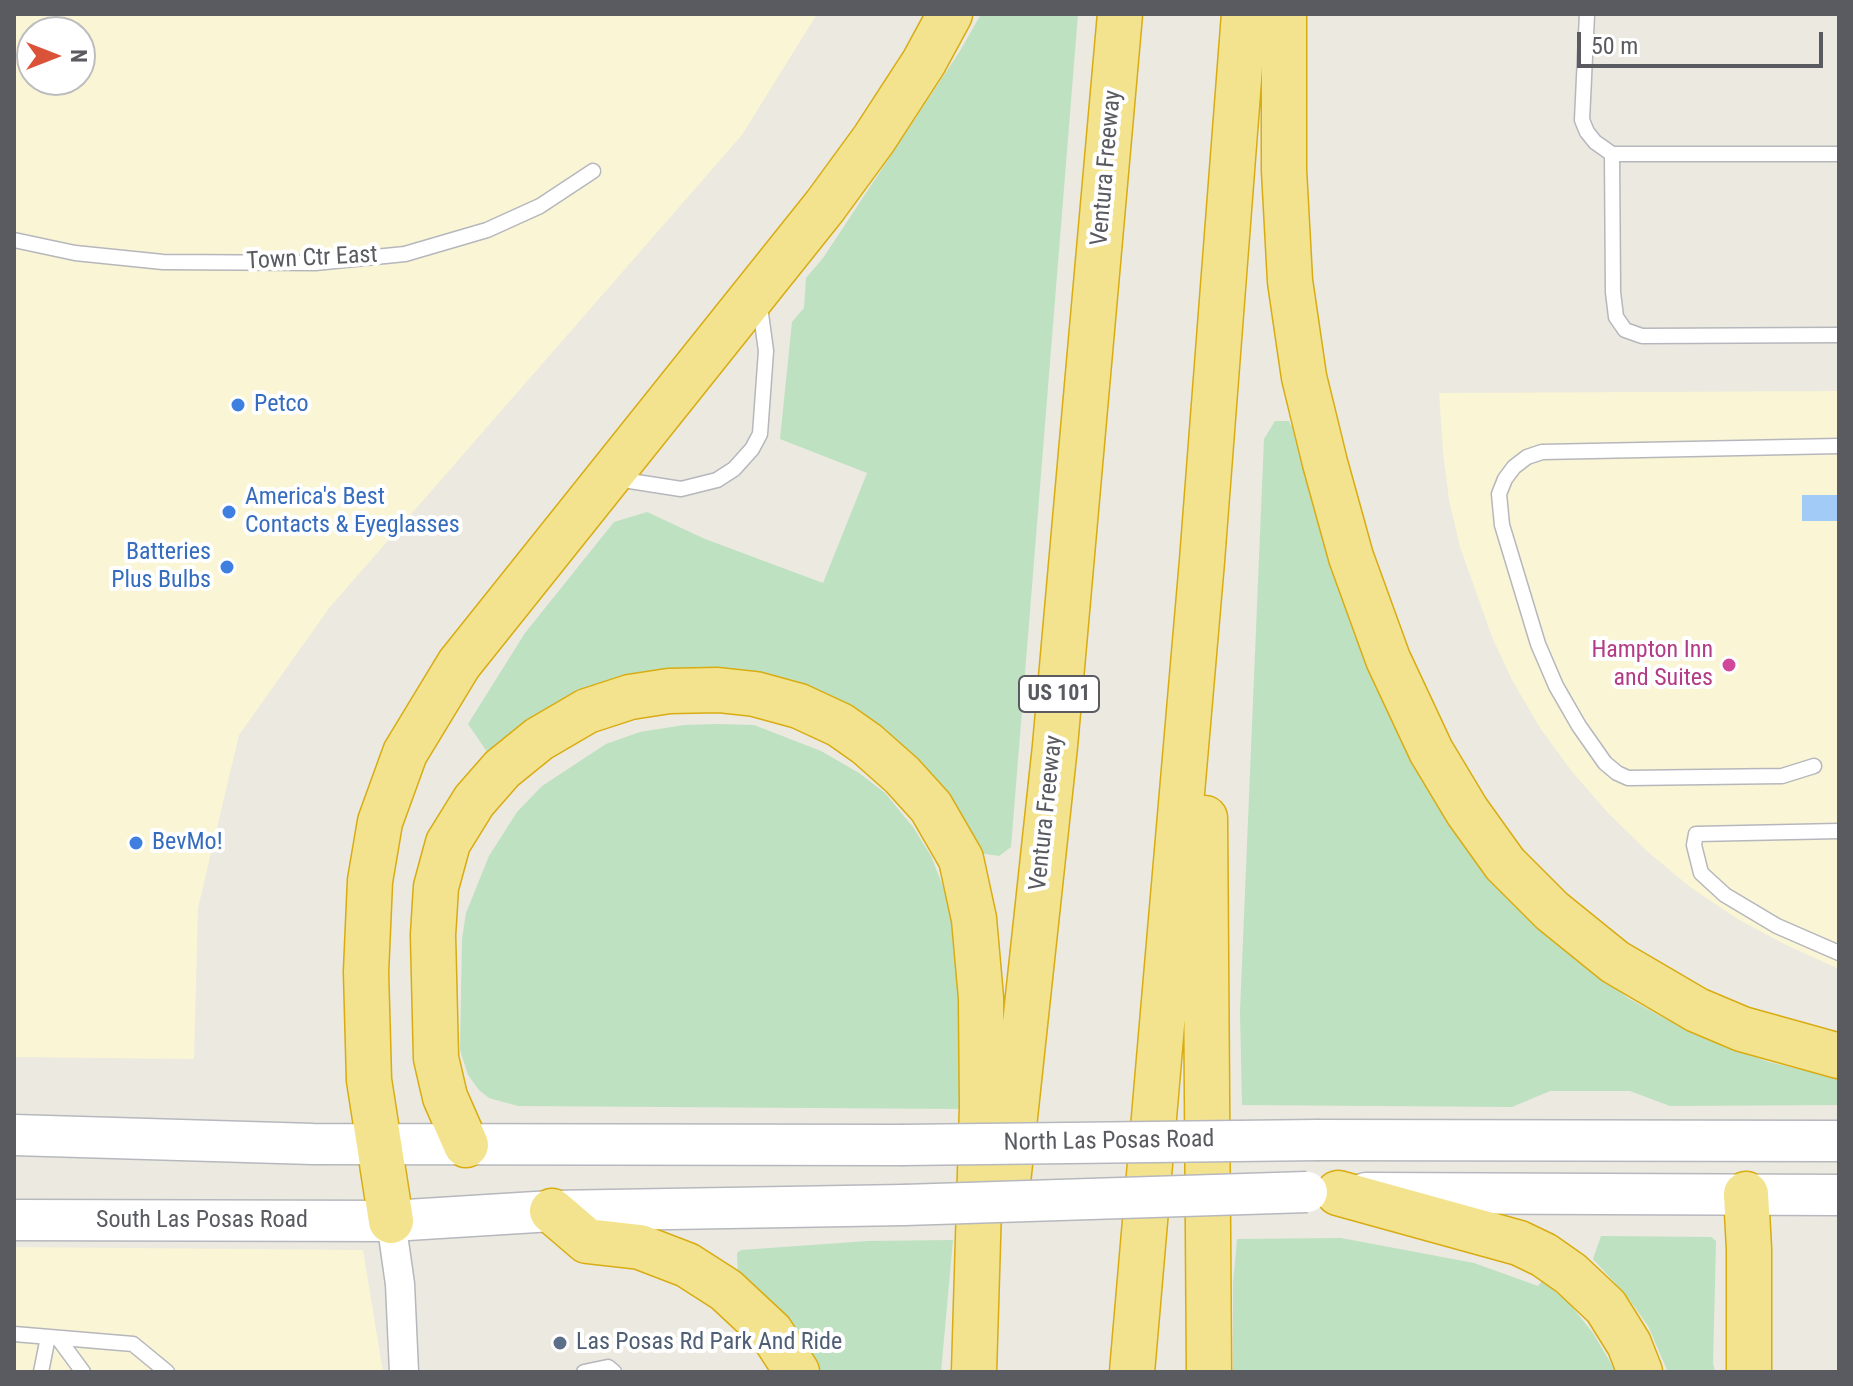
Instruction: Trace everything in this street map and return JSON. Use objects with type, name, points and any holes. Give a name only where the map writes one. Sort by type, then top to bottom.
[{"type":"highway","points":[[391,1221],[369,1080],[366,972],[370,881],[380,822],[405,753],[459,664],[801,239],[874,139],[924,62],[950,14]]},
{"type":"highway","name":"Ventura Freeway","points":[[988,1372],[1055,746],[1120,14]]},
{"type":"highway","points":[[1132,1372],[1202,561],[1244,14]]},
{"type":"highway","points":[[1284,14],[1284,170],[1288,250],[1304,377],[1351,557],[1388,659],[1431,751],[1467,811],[1505,864],[1552,911],[1615,962],[1708,1015],[1771,1038],[1839,1056]]},
{"type":"highway","points":[[1202,561],[1209,1372]]},
{"type":"highway","points":[[466,1145],[445,1097],[436,1058],[433,935],[436,887],[448,843],[474,801],[502,769],[539,739],[587,711],[630,697],[669,691],[718,690],[755,694],[799,706],[840,725],[902,775],[931,807],[961,859],[974,919],[981,998],[982,1106],[974,1372]]},
{"type":"highway","points":[[1322,1192],[1519,1243],[1544,1255],[1571,1274],[1606,1307],[1629,1344],[1640,1372]]},
{"type":"highway","points":[[1746,1194],[1749,1372]]},
{"type":"highway","points":[[552,1211],[587,1241],[640,1247],[687,1265],[726,1290],[771,1332],[797,1372]]},
{"type":"main road","points":[[14,1135],[380,1144]]},
{"type":"main road","points":[[1745,1141],[1746,1194]]},
{"type":"main road","name":"North Las Posas Road","points":[[380,1144],[1839,1141]]},
{"type":"main road","points":[[391,1221],[552,1211],[904,1205],[1322,1192],[1839,1195]]},
{"type":"main road","name":"South Las Posas Road","points":[[14,1220],[391,1221]]},
{"type":"street","points":[[391,1221],[400,1284],[404,1372]]},
{"type":"lane","points":[[1587,14],[1582,120],[1595,142],[1612,154],[1839,154]]},
{"type":"lane","points":[[1612,154],[1613,292],[1616,317],[1625,330],[1642,336],[1839,335]]},
{"type":"lane","name":"Town Ctr East","points":[[14,240],[75,253],[163,262],[315,263],[405,254],[487,230],[540,206],[593,171]]},
{"type":"lane","points":[[608,478],[681,489],[717,480],[734,469],[752,449],[760,434],[766,351],[761,314],[754,297]]},
{"type":"lane","points":[[1814,766],[1782,776],[1628,778],[1605,763],[1571,713],[1538,644],[1502,525],[1499,494],[1514,467],[1527,457],[1542,452],[1839,446]]},
{"type":"lane","points":[[1839,831],[1696,834],[1695,855],[1701,873],[1725,895],[1777,926],[1839,953]]},
{"type":"lane","points":[[14,1334],[133,1344],[167,1372]]},
{"type":"lane","points":[[41,1372],[53,1337]]},
{"type":"lane","points":[[53,1337],[83,1372]]},
{"type":"lane","points":[[584,1372],[608,1367],[614,1372]]},
{"type":"shaded area","points":[[14,14],[817,14],[742,135],[330,607],[239,735],[198,908],[194,1059],[14,1057]]},
{"type":"shaded area","points":[[1839,391],[1839,969],[1736,918],[1690,887],[1609,814],[1573,773],[1540,728],[1492,637],[1460,547],[1449,500],[1439,393]]},
{"type":"shaded area","points":[[14,1247],[363,1250],[383,1372],[14,1372]]},
{"type":"green space","points":[[981,14],[1078,14],[1011,847],[999,856],[973,852],[966,836],[737,675],[494,762],[468,724],[525,633],[614,522],[647,512],[705,539],[823,583],[867,473],[780,439],[792,322],[804,308],[806,278],[823,258],[960,51]]},
{"type":"green space","points":[[1275,421],[1289,421],[1291,426],[1301,427],[1536,925],[1628,998],[1660,1016],[1716,1043],[1769,1062],[1839,1079],[1839,1105],[1670,1106],[1630,1091],[1550,1091],[1512,1107],[1242,1105],[1240,1011],[1264,439]]},
{"type":"green space","points":[[684,725],[754,725],[821,751],[859,773],[885,793],[913,827],[931,856],[949,902],[959,991],[961,1109],[518,1106],[489,1098],[468,1075],[460,1050],[462,939],[466,913],[489,856],[517,812],[542,786],[606,744],[640,732]]},
{"type":"green space","points":[[1601,1236],[1711,1237],[1716,1241],[1715,1372],[1668,1372],[1648,1326],[1627,1296],[1593,1259]]},
{"type":"green space","points":[[1341,1238],[1474,1263],[1538,1286],[1542,1281],[1568,1302],[1593,1333],[1616,1372],[1233,1372],[1233,1284],[1237,1239]]},
{"type":"green space","points":[[953,1240],[941,1372],[817,1372],[738,1276],[737,1253],[741,1250],[868,1241]]},
{"type":"water","points":[[1802,495],[1839,495],[1839,521],[1802,521]]},
{"type":"place","name":"Petco","points":[[238,405]]},
{"type":"place","name":"America's Best Contacts & Eyeglasses","points":[[229,512]]},
{"type":"place","name":"Batteries Plus Bulbs","points":[[227,567]]},
{"type":"place","name":"Hampton Inn and Suites","points":[[1729,665]]},
{"type":"place","name":"BevMo!","points":[[136,843]]},
{"type":"place","name":"Las Posas Rd Park And Ride","points":[[560,1343]]}]
